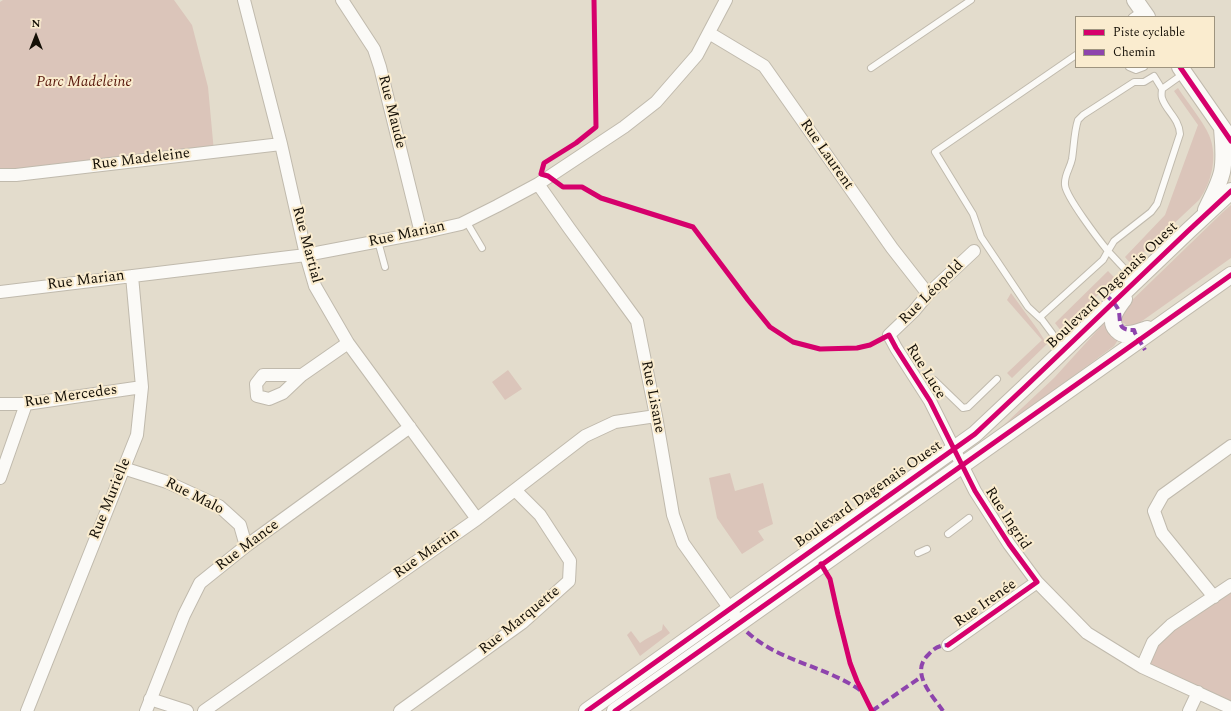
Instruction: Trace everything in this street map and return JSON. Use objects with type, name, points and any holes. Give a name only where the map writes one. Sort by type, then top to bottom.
[{"type":"main road","points":[[1182,70],[1227,134],[1222,171],[1217,186],[1203,216]]},
{"type":"main road","name":"Boulevard Dagenais Ouest","points":[[586,711],[981,430],[1135,280],[1231,191]]},
{"type":"main road","name":"Boulevard Dagenais Ouest","points":[[614,711],[1231,275]]},
{"type":"main road","points":[[1135,280],[1114,314],[1113,322],[1121,333],[1127,334],[1158,326]]},
{"type":"street","name":"Rue Martial","points":[[244,0],[281,144],[306,255],[315,286],[348,343],[477,519]]},
{"type":"street","name":"Rue Maude","points":[[342,0],[374,49],[421,233]]},
{"type":"street","name":"Rue Marian","points":[[0,292],[306,255],[461,224],[538,184],[624,127],[656,102],[697,55],[726,0]]},
{"type":"street","name":"Rue Laurent","points":[[709,33],[764,66],[892,248],[928,294]]},
{"type":"street","name":"Rue Madeleine","points":[[0,175],[16,175],[281,144]]},
{"type":"street","name":"Rue Lisane","points":[[538,184],[568,228],[637,321],[656,416],[673,515],[678,531],[683,543],[740,622]]},
{"type":"street","name":"Rue Léopold","points":[[889,335],[914,311],[928,294],[974,251]]},
{"type":"street","name":"Rue Murielle","points":[[27,711],[137,435],[142,387],[132,276]]},
{"type":"street","name":"Rue Luce","points":[[889,335],[930,401],[962,465]]},
{"type":"street","points":[[302,375],[348,343]]},
{"type":"street","name":"Rue Mercedes","points":[[0,404],[26,404],[142,387]]},
{"type":"street","points":[[0,478],[26,404]]},
{"type":"street","name":"Rue Martin","points":[[204,711],[477,519],[585,436],[615,422],[656,416]]},
{"type":"street","name":"Rue Mance","points":[[146,711],[184,615],[200,583],[246,546],[410,427]]},
{"type":"street","points":[[1214,597],[1162,533],[1154,511],[1163,495],[1231,446]]},
{"type":"street","name":"Rue Ingrid","points":[[962,465],[975,491],[995,524],[1021,562],[1037,582],[1086,633],[1142,667],[1231,708]]},
{"type":"street","name":"Rue Malo","points":[[123,468],[166,482],[219,506],[240,525],[246,546]]},
{"type":"street","name":"Rue Marquette","points":[[400,711],[522,623],[569,581],[570,561],[540,515],[515,490]]},
{"type":"street","name":"Rue Irenée","points":[[948,645],[1037,582]]},
{"type":"street","points":[[1142,667],[1154,642],[1171,625],[1231,585]]},
{"type":"street","points":[[1189,711],[1198,692]]},
{"type":"street","points":[[150,699],[187,711]]},
{"type":"lane","points":[[871,68],[972,0]]},
{"type":"lane","points":[[1064,350],[1041,319],[1028,307],[981,237],[973,214],[935,152],[1075,56]]},
{"type":"lane","points":[[1131,68],[1136,70],[1141,68]]},
{"type":"lane","points":[[1162,89],[1182,70]]},
{"type":"lane","points":[[1041,319],[1040,318],[1103,260],[1108,252],[1114,241],[1151,212],[1159,201],[1180,134],[1179,126],[1161,97],[1162,89],[1154,76],[1144,82],[1134,82],[1080,117],[1077,124],[1071,167],[1066,174],[1065,186],[1067,193],[1108,252],[1135,280]]},
{"type":"lane","points":[[466,221],[482,248]]},
{"type":"lane","points":[[378,241],[384,267]]},
{"type":"lane","points":[[974,251],[980,246],[987,245]]},
{"type":"lane","points":[[934,380],[963,408],[968,407],[997,379]]},
{"type":"lane","points":[[948,534],[969,518]]},
{"type":"lane","points":[[918,552],[927,549]]},
{"type":"green space","name":"Parc Madeleine","points":[[3,0],[174,0],[192,25],[208,87],[214,152],[0,175],[0,2]]},
{"type":"green space","points":[[1178,88],[1199,118],[1212,143],[1213,160],[1210,177],[1204,193],[1199,200],[1131,264],[1125,257],[1165,215],[1198,125],[1174,91]]},
{"type":"green space","points":[[1231,205],[1231,258],[1135,326],[1128,326],[1122,322],[1125,307]]},
{"type":"green space","points":[[1108,271],[1115,278],[1061,331],[1055,323]]},
{"type":"green space","points":[[1011,293],[1047,344],[1012,378],[1007,373],[1042,340],[1007,300]]},
{"type":"green space","points":[[1104,323],[1108,331],[1118,340],[1114,346],[991,437],[1054,378]]},
{"type":"green space","points":[[508,370],[522,389],[505,400],[492,382]]},
{"type":"green space","points":[[730,473],[735,491],[763,483],[773,524],[758,531],[764,540],[742,554],[717,518],[709,478]]},
{"type":"green space","points":[[1231,585],[1231,708],[1142,667],[1153,642]]},
{"type":"green space","points":[[663,624],[670,633],[640,656],[627,635],[631,631],[640,643],[662,630]]},
{"type":"marked path","points":[[1105,294],[1118,309],[1120,324],[1124,329],[1134,330],[1145,350]]},
{"type":"marked path","points":[[747,632],[773,650],[831,675],[860,690]]},
{"type":"marked path","points":[[943,711],[928,691],[924,683],[921,668],[923,661],[933,650],[937,647],[948,645]]},
{"type":"marked path","points":[[872,711],[921,677]]},
{"type":"cycle path","points":[[594,0],[596,127],[576,143],[544,163],[541,174],[548,176],[563,187],[582,187],[601,198],[693,227],[770,327],[793,342],[820,349],[857,348],[870,345],[889,335],[930,401],[975,491],[1009,544],[1037,582],[948,645]]},
{"type":"cycle path","points":[[1181,68],[1231,141]]},
{"type":"cycle path","points":[[587,711],[975,434],[1231,191]]},
{"type":"cycle path","points":[[615,711],[1231,275]]},
{"type":"cycle path","points":[[821,564],[830,579],[850,663],[872,711]]}]
